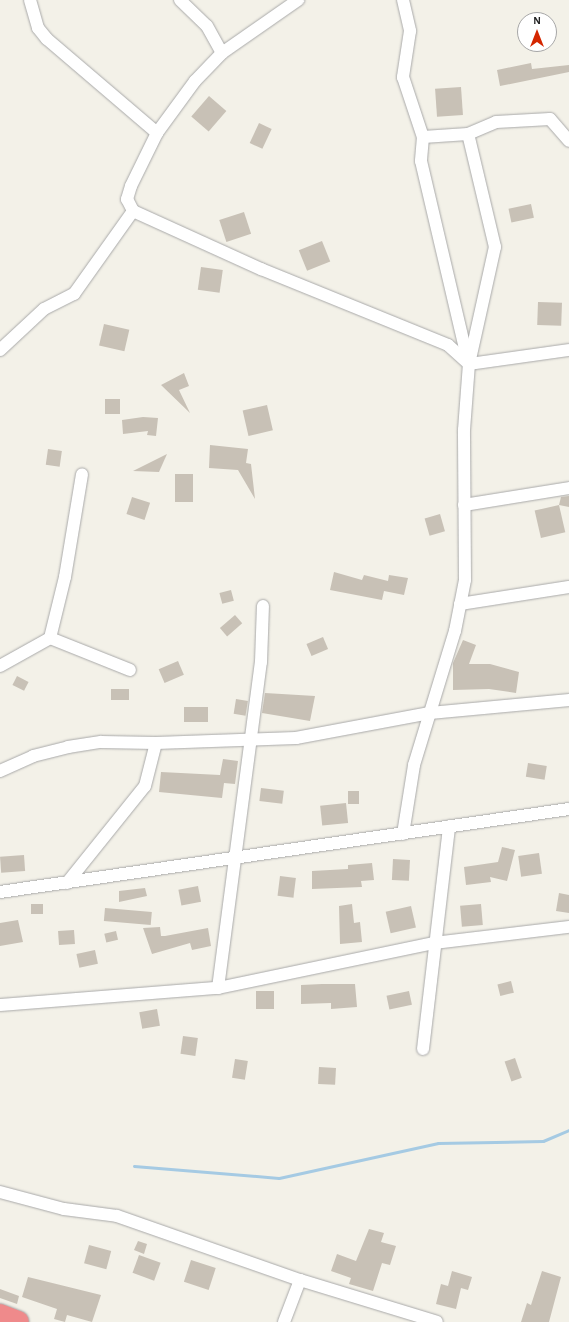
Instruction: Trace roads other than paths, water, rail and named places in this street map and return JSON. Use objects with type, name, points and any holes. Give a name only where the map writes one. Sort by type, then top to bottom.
[{"type":"highway","points":[[0,1315],[18,1322]]},
{"type":"street","points":[[30,0],[38,28],[47,39],[157,132]]},
{"type":"street","points":[[180,0],[207,26],[222,53]]},
{"type":"street","points":[[298,0],[222,53],[195,81],[157,132],[127,199],[133,211],[261,269],[448,345],[469,364]]},
{"type":"street","points":[[403,0],[410,31],[403,77],[423,137],[421,161],[469,364]]},
{"type":"street","points":[[423,137],[468,134],[496,122],[550,119],[569,141]]},
{"type":"street","points":[[402,834],[414,765],[430,713],[460,604],[465,580],[464,505],[469,364],[495,247],[468,134]]},
{"type":"street","points":[[0,350],[44,309],[74,294],[133,211]]},
{"type":"street","points":[[469,364],[569,350]]},
{"type":"street","points":[[0,666],[50,638],[66,577],[82,474]]},
{"type":"street","points":[[464,505],[569,488]]},
{"type":"street","points":[[460,604],[569,587]]},
{"type":"street","points":[[218,988],[236,858],[249,739],[261,662],[263,606]]},
{"type":"street","points":[[50,638],[130,670]]},
{"type":"street","points":[[0,771],[33,756],[68,747],[101,742],[156,743],[296,738],[430,713],[569,700]]},
{"type":"street","points":[[67,883],[145,786],[156,743]]},
{"type":"street","points":[[0,892],[569,809]]},
{"type":"street","points":[[423,1048],[434,943],[449,827]]},
{"type":"street","points":[[0,1004],[218,988],[434,943],[569,927]]},
{"type":"street","points":[[0,1192],[64,1209],[117,1216],[300,1280],[437,1322]]},
{"type":"street","points":[[284,1322],[300,1280]]},
{"type":"waterway","points":[[134,1166],[279,1178],[438,1143],[543,1141],[569,1130]]}]
